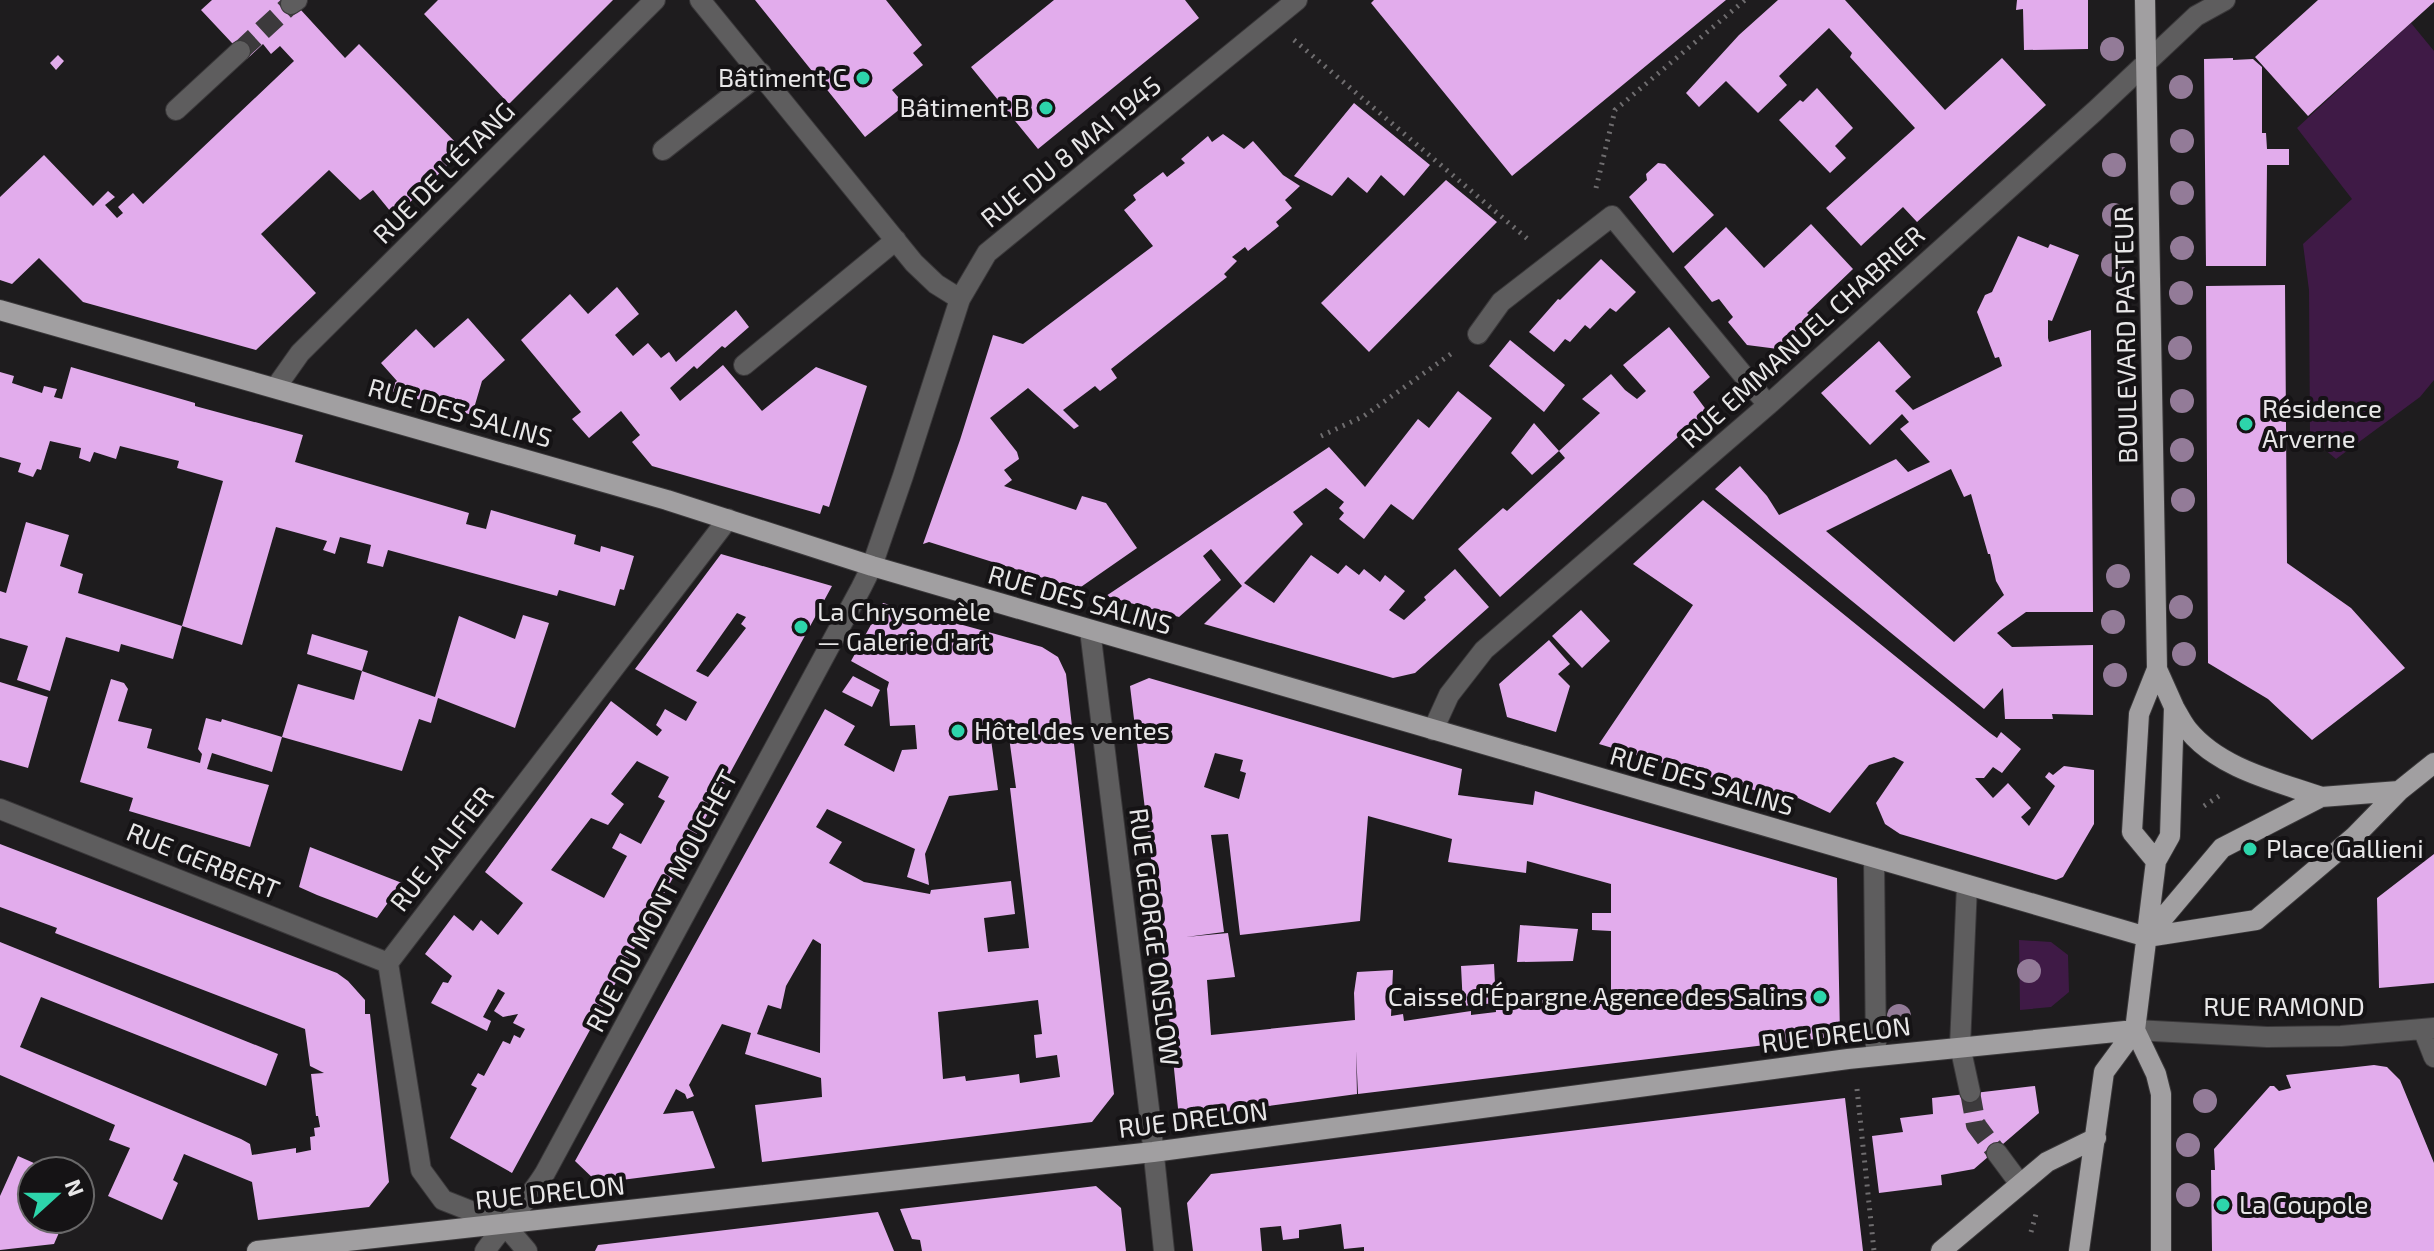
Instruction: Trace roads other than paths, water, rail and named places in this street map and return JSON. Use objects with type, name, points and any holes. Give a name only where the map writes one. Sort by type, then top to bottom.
[{"type":"main road","name":"BOULEVARD PASTEUR","points":[[2145,0],[2157,669],[2139,714],[2132,832],[2156,861]]},
{"type":"main road","name":"RUE DES SALINS","points":[[0,310],[276,387],[728,519],[872,566],[2147,937]]},
{"type":"main road","name":"BOULEVARD PASTEUR","points":[[2079,1251],[2104,1072],[2135,1030],[2156,861],[2170,836],[2174,707],[2157,669]]},
{"type":"main road","points":[[2174,707],[2187,729],[2208,750],[2241,768],[2321,797]]},
{"type":"main road","points":[[2147,937],[2256,920],[2354,837],[2399,791],[2434,763]]},
{"type":"main road","points":[[2147,937],[2222,848],[2321,797],[2399,791]]},
{"type":"main road","name":"RUE DRELON","points":[[257,1251],[1153,1152],[1876,1055],[2135,1030]]},
{"type":"main road","points":[[2135,1030],[2156,1074],[2161,1094],[2161,1251]]},
{"type":"main road","points":[[1941,1251],[2047,1162],[2096,1138]]},
{"type":"street","name":"RUE DE L'ÉTANG","points":[[276,387],[300,353],[655,0]]},
{"type":"street","points":[[700,0],[914,263],[936,284],[960,299]]},
{"type":"street","name":"RUE DU 8 MAI 1945","points":[[872,566],[960,299],[987,253],[1297,0]]},
{"type":"street","name":"RUE EMMANUEL CHABRIER","points":[[1433,730],[1449,695],[1484,650],[1768,405],[2145,66],[2196,16],[2225,0]]},
{"type":"street","points":[[176,110],[240,51]]},
{"type":"street","points":[[663,150],[761,73]]},
{"type":"street","points":[[1478,334],[1501,302],[1612,216],[1768,405]]},
{"type":"street","points":[[744,365],[896,240]]},
{"type":"street","name":"RUE JALIFIER","points":[[388,963],[728,519]]},
{"type":"street","name":"RUE DU MONT MOUCHET","points":[[485,1251],[545,1173],[872,566]]},
{"type":"street","name":"RUE GEORGE ONSLOW","points":[[1090,630],[1164,1251]]},
{"type":"street","name":"RUE GERBERT","points":[[0,809],[388,963]]},
{"type":"street","points":[[1874,858],[1876,1055]]},
{"type":"street","points":[[1967,885],[1960,1046],[1970,1092]]},
{"type":"street","points":[[388,963],[421,1170],[443,1200],[504,1224],[527,1251]]},
{"type":"street","points":[[2429,1029],[2434,1057]]},
{"type":"street","name":"RUE RAMOND","points":[[2135,1030],[2282,1037],[2429,1029]]},
{"type":"street","points":[[1997,1153],[2020,1184]]},
{"type":"tunnel","points":[[240,51],[291,4]]},
{"type":"tunnel","points":[[1970,1092],[1976,1125],[1997,1153]]},
{"type":"place","name":"Bâtiment C","points":[[863,78]]},
{"type":"place","name":"Bâtiment B","points":[[1046,108]]},
{"type":"place","name":"Résidence Arverne","points":[[2246,424]]},
{"type":"place","name":"La Chrysomèle — Galerie d'art","points":[[801,627]]},
{"type":"place","name":"Hôtel des ventes","points":[[958,731]]},
{"type":"place","name":"Place Gallieni","points":[[2250,849]]},
{"type":"place","name":"Caisse d'Épargne Agence des Salins","points":[[1820,997]]},
{"type":"place","name":"La Coupole","points":[[2223,1205]]}]
